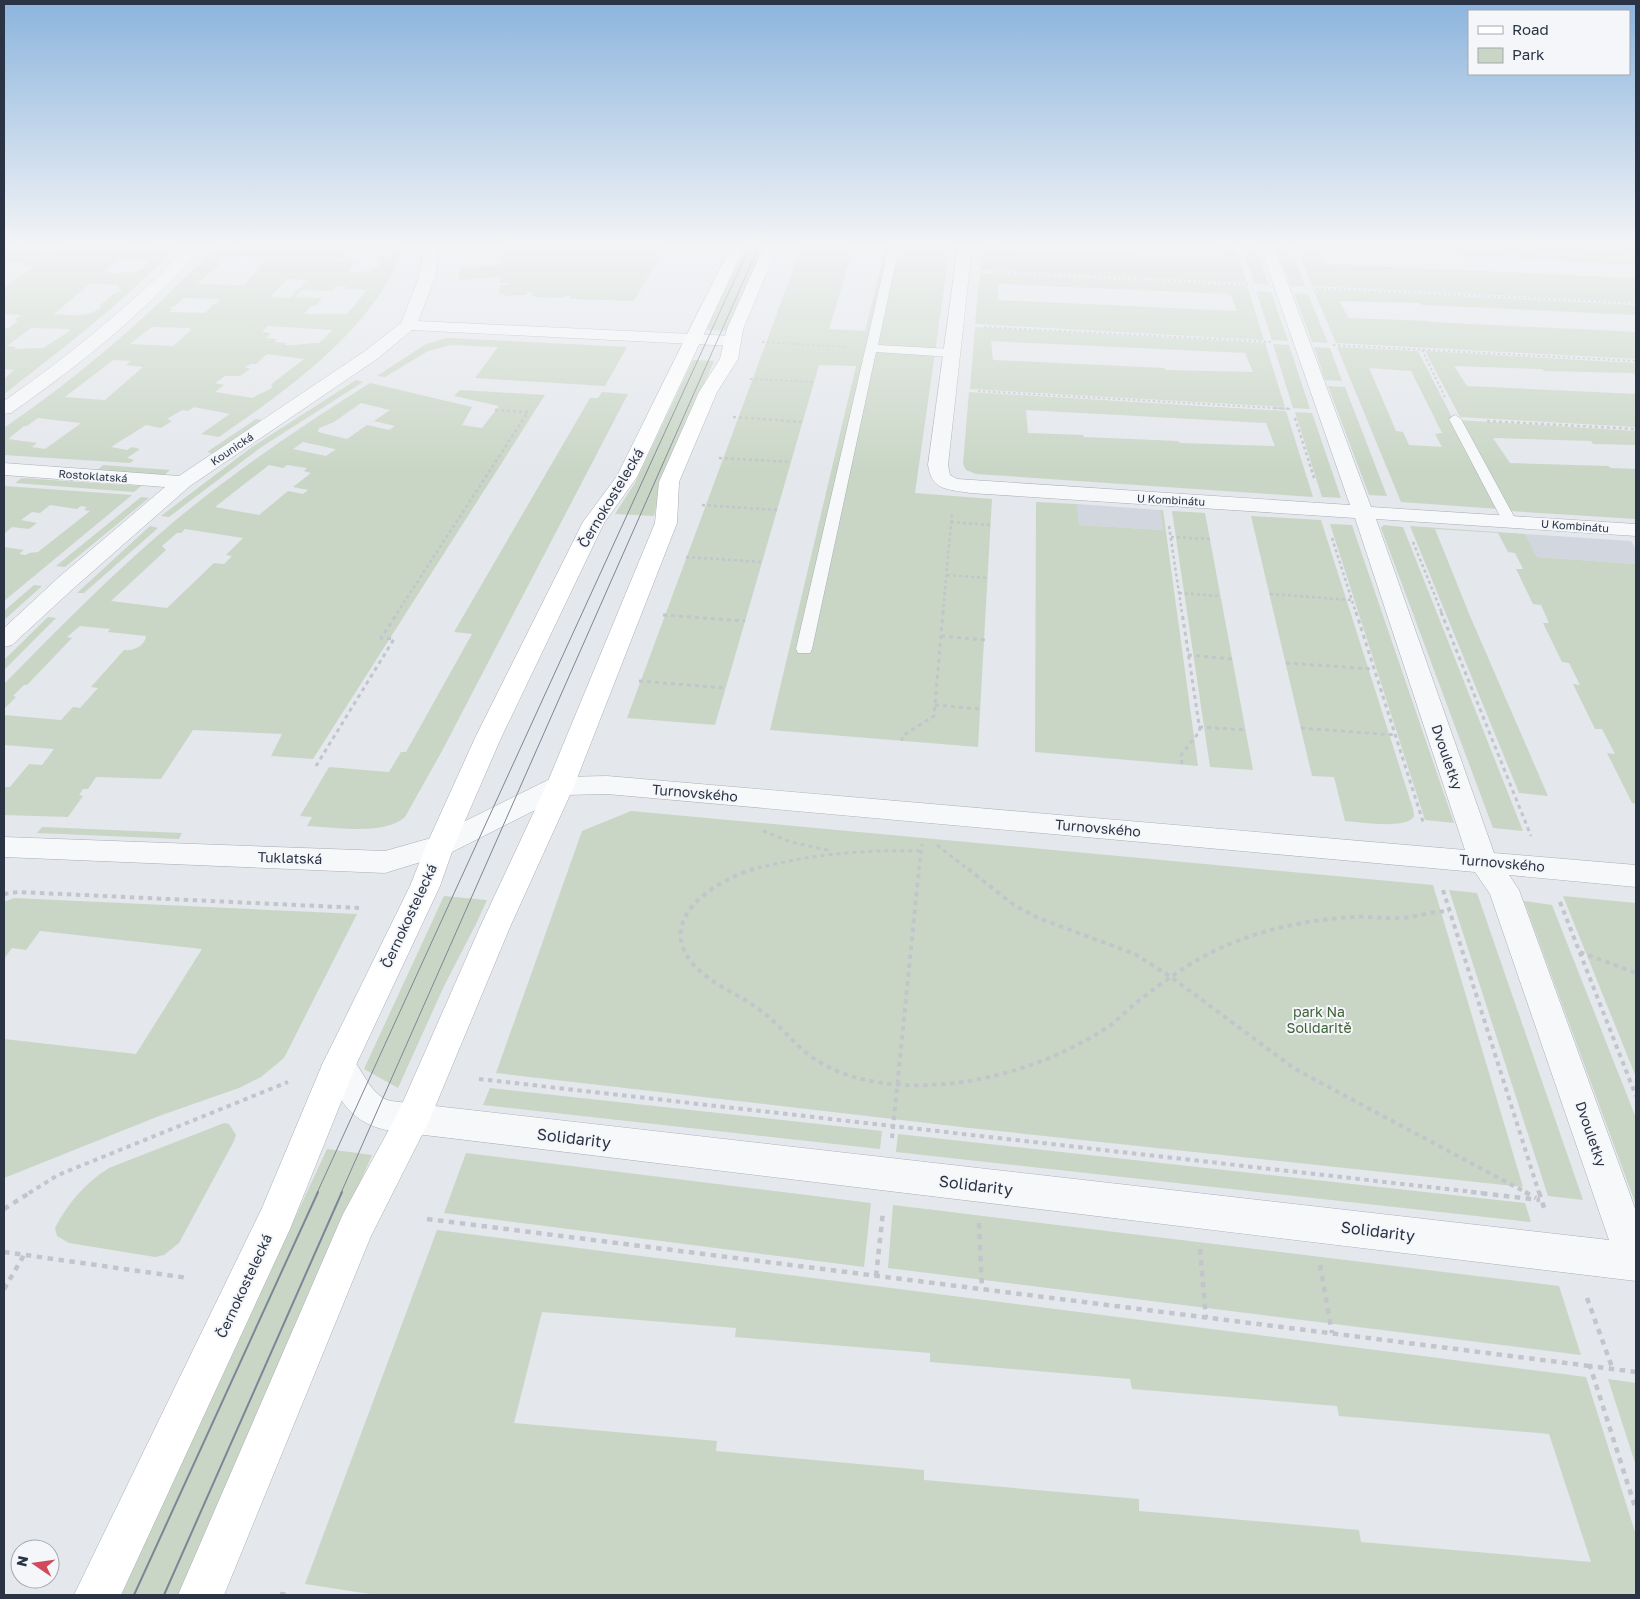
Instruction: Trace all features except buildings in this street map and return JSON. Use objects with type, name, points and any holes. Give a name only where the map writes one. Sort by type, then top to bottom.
[{"type":"main road","name":"Černokostelecká","points":[[97,1595],[277,1217],[339,1065],[425,886],[440,846],[488,738],[594,522],[627,477],[702,321]]},
{"type":"main road","points":[[201,1595],[356,1227],[413,1119],[495,927],[560,786],[666,523],[670,482],[708,392],[730,359],[735,329],[739,321]]},
{"type":"street","points":[[4,409],[119,321]]},
{"type":"street","name":"Kounická","points":[[4,640],[67,582],[183,482],[371,356],[408,325],[410,321]]},
{"type":"street","name":"U Kombinátu","points":[[957,321],[938,465],[940,478],[952,484],[970,487],[1636,530]]},
{"type":"street","name":"Dvouletky","points":[[1294,321],[1363,512],[1483,862],[1504,890],[1636,1262]]},
{"type":"street","points":[[408,325],[733,341]]},
{"type":"street","name":"Rostoklatská","points":[[4,469],[183,482]]},
{"type":"street","name":"Turnovského","points":[[560,786],[607,785],[1636,876]]},
{"type":"street","name":"Tuklatská","points":[[4,846],[385,862],[440,846],[560,786]]},
{"type":"street","name":"Solidarity","points":[[339,1065],[350,1086],[360,1099],[378,1113],[413,1119],[1636,1262]]},
{"type":"lane","points":[[804,649],[879,321]]},
{"type":"lane","points":[[873,348],[952,353]]},
{"type":"lane","points":[[1455,419],[1510,522]]},
{"type":"path","points":[[956,325],[1636,361]]},
{"type":"path","points":[[761,342],[873,348]]},
{"type":"path","points":[[1422,350],[1455,419],[1636,429]]},
{"type":"path","points":[[746,378],[814,382]]},
{"type":"path","points":[[948,390],[1292,409]]},
{"type":"path","points":[[316,766],[394,639],[381,638],[528,412],[495,410]]},
{"type":"path","points":[[733,417],[802,422]]},
{"type":"path","points":[[719,458],[791,462]]},
{"type":"path","points":[[902,741],[902,736],[934,716],[953,504]]},
{"type":"path","points":[[702,505],[777,510]]},
{"type":"path","points":[[1168,518],[1200,731],[1181,755],[1182,764]]},
{"type":"path","points":[[952,522],[990,525]]},
{"type":"path","points":[[1409,534],[1532,836]]},
{"type":"path","points":[[1171,537],[1210,539]]},
{"type":"path","points":[[1331,537],[1426,833]]},
{"type":"path","points":[[682,557],[762,562]]},
{"type":"path","points":[[947,575],[988,578]]},
{"type":"path","points":[[1179,593],[1220,596]]},
{"type":"path","points":[[1270,594],[1352,600]]},
{"type":"path","points":[[660,615],[745,621]]},
{"type":"path","points":[[941,636],[985,640]]},
{"type":"path","points":[[1188,655],[1232,658]]},
{"type":"path","points":[[1286,663],[1373,669]]},
{"type":"path","points":[[634,681],[725,688]]},
{"type":"path","points":[[935,705],[980,709]]},
{"type":"path","points":[[1199,727],[1245,730]]},
{"type":"path","points":[[1301,728],[1395,735]]},
{"type":"path","points":[[756,828],[778,838],[827,850],[830,854]]},
{"type":"path","points":[[891,1143],[923,834]]},
{"type":"path","points":[[930,840],[1014,905],[1038,918],[1135,954],[1171,978],[1295,1069],[1540,1200]]},
{"type":"path","points":[[921,851],[872,849],[830,854],[775,864],[721,881],[706,890],[688,909],[681,929],[687,955],[697,968],[764,1013],[788,1038],[822,1065],[860,1078],[897,1085],[929,1086],[953,1084],[992,1076],[1042,1060],[1073,1047],[1108,1027],[1188,965],[1229,945],[1292,927],[1348,918],[1408,918],[1439,910],[1449,911]]},
{"type":"path","points":[[1441,884],[1540,1200],[1548,1217]]},
{"type":"path","points":[[4,894],[28,893],[361,908]]},
{"type":"path","points":[[1559,899],[1636,1096]]},
{"type":"path","points":[[1579,952],[1636,973]]},
{"type":"path","points":[[479,1079],[1540,1200]]},
{"type":"path","points":[[4,1209],[58,1175],[288,1082]]},
{"type":"path","points":[[978,1185],[982,1290]]},
{"type":"path","points":[[876,1276],[884,1206]]},
{"type":"path","points":[[1197,1210],[1206,1318]]},
{"type":"path","points":[[427,1219],[1636,1372]]},
{"type":"path","points":[[1313,1224],[1332,1334]]},
{"type":"path","points":[[4,1252],[188,1278]]},
{"type":"path","points":[[4,1289],[24,1255]]},
{"type":"path","points":[[1580,1294],[1588,1298],[1613,1370]]},
{"type":"path","points":[[1590,1366],[1636,1510]]},
{"type":"path","points":[[280,1594],[291,1595]]},
{"type":"shaded area","points":[[1077,504],[1160,510],[1163,530],[1078,525]]},
{"type":"shaded area","points":[[1525,534],[1631,541],[1636,550],[1636,564],[1537,557]]},
{"type":"green space","points":[[16,321],[96,321],[4,394],[4,379],[14,370],[4,369],[4,328],[9,328],[18,321]],"holes":[[[31,328],[69,329],[70,331],[43,348],[14,349],[16,347],[7,346]]]},
{"type":"green space","points":[[139,321],[359,321],[327,354],[300,377],[273,399],[219,437],[201,434],[230,414],[194,407],[188,411],[182,410],[167,419],[172,421],[161,428],[146,425],[111,447],[127,450],[132,447],[140,449],[127,458],[134,460],[130,463],[4,455],[4,428],[61,387]],"holes":[[[268,326],[333,330],[319,343],[293,345],[274,342],[277,339],[266,338],[271,333],[262,332]],[[152,327],[189,328],[191,330],[173,346],[130,344]],[[267,354],[304,359],[273,383],[271,385],[273,387],[253,398],[215,392],[224,385],[215,383],[225,376],[240,376],[250,369],[245,367],[256,364]],[[113,360],[131,361],[126,365],[143,367],[105,400],[65,397]],[[38,418],[80,423],[45,449],[32,447],[37,443],[8,439]]]},
{"type":"green space","points":[[710,321],[732,321],[727,331],[706,330]]},
{"type":"green space","points":[[774,321],[832,321],[829,329],[865,331],[868,321],[939,321],[915,493],[992,499],[978,747],[770,730],[856,366],[819,365],[715,725],[627,718]]},
{"type":"green space","points":[[975,321],[1258,321],[1264,340],[975,324]]},
{"type":"green space","points":[[1266,321],[1281,321],[1288,341],[1272,340]]},
{"type":"green space","points":[[1304,321],[1319,321],[1328,343],[1312,342]]},
{"type":"green space","points":[[1326,321],[1430,321],[1636,332],[1636,359],[1336,343]]},
{"type":"green space","points":[[975,327],[1265,343],[1285,407],[970,389]],"holes":[[[991,341],[1245,353],[1253,372],[1166,370],[1164,368],[993,360]]]},
{"type":"green space","points":[[446,338],[627,347],[605,386],[475,378],[498,347],[451,345],[428,351],[385,377],[377,376],[426,344]]},
{"type":"green space","points":[[1273,344],[1289,345],[1310,409],[1293,408]]},
{"type":"green space","points":[[1314,347],[1330,348],[1342,381],[1325,380]]},
{"type":"green space","points":[[1337,347],[1418,351],[1499,509],[1401,502]],"holes":[[[1369,368],[1411,371],[1442,433],[1435,434],[1442,447],[1409,445],[1403,432],[1396,431]]]},
{"type":"green space","points":[[1425,351],[1636,363],[1636,375],[1632,373],[1454,366],[1467,386],[1636,394],[1636,427],[1460,417]]},
{"type":"green space","points":[[693,360],[714,361],[661,484],[654,516],[615,514],[635,483]]},
{"type":"green space","points":[[356,380],[363,382],[260,448],[169,517],[161,516],[252,447]]},
{"type":"green space","points":[[370,383],[472,407],[462,425],[482,428],[499,406],[454,396],[460,390],[545,395],[313,759],[271,756],[282,734],[193,730],[161,779],[96,777],[88,789],[83,789],[79,795],[83,796],[68,817],[4,815],[4,787],[10,787],[29,764],[42,765],[54,749],[4,745],[4,715],[61,720],[73,707],[80,708],[98,688],[91,687],[124,650],[132,650],[138,647],[144,643],[146,636],[108,632],[110,629],[80,626],[67,637],[72,638],[27,685],[24,685],[13,696],[16,697],[4,709],[4,684],[67,620],[154,538],[177,519],[247,465]],"holes":[[[361,403],[390,410],[374,421],[395,426],[389,430],[367,425],[347,439],[318,432],[319,428],[334,422]],[[303,442],[336,449],[326,456],[293,449]],[[269,465],[283,468],[287,465],[307,468],[304,471],[311,473],[293,487],[308,490],[303,494],[288,491],[259,515],[215,507]],[[185,529],[243,538],[226,555],[232,556],[224,564],[214,563],[167,608],[111,601],[166,550],[162,546],[177,533],[181,533]]]},
{"type":"green space","points":[[1328,386],[1345,387],[1387,496],[1369,495]]},
{"type":"green space","points":[[602,392],[628,394],[442,751],[405,817],[396,823],[384,827],[345,829],[307,826],[312,817],[300,816],[329,767],[389,772],[401,752],[406,752],[472,634],[454,632],[590,398],[598,398]]},
{"type":"green space","points":[[969,392],[1286,411],[1313,497],[976,474],[966,470],[963,464]],"holes":[[[1026,410],[1266,423],[1275,446],[1180,443],[1178,441],[1028,433]]]},
{"type":"green space","points":[[1295,412],[1312,413],[1341,498],[1322,497]]},
{"type":"green space","points":[[256,419],[262,420],[213,454],[207,452]]},
{"type":"green space","points":[[1458,420],[1636,431],[1636,445],[1593,444],[1591,441],[1493,438],[1510,463],[1608,466],[1611,468],[1636,469],[1636,519],[1510,511]]},
{"type":"green space","points":[[103,465],[170,470],[163,476],[97,471]]},
{"type":"green space","points":[[22,478],[141,486],[134,492],[15,483]]},
{"type":"green space","points":[[4,486],[132,495],[4,601],[4,547],[24,550],[19,554],[26,555],[38,552],[90,511],[84,510],[87,507],[81,506],[77,509],[50,505],[40,513],[32,512],[21,520],[37,523],[29,529],[12,527],[4,534]]},
{"type":"green space","points":[[141,497],[149,498],[65,567],[56,566]]},
{"type":"green space","points":[[1036,502],[1077,504],[1079,525],[1163,530],[1160,510],[1163,510],[1198,766],[1035,752]]},
{"type":"green space","points":[[1172,511],[1205,513],[1253,770],[1210,767]]},
{"type":"green space","points":[[1251,516],[1321,520],[1413,809],[1414,816],[1410,820],[1393,824],[1345,821],[1334,777],[1312,776]]},
{"type":"green space","points":[[1330,524],[1352,525],[1454,823],[1425,820]]},
{"type":"green space","points":[[1384,525],[1403,527],[1523,831],[1493,828],[1381,528]]},
{"type":"green space","points":[[150,526],[158,528],[84,593],[77,593]]},
{"type":"green space","points":[[1410,526],[1525,534],[1537,557],[1636,564],[1636,804],[1632,803],[1607,753],[1615,754],[1602,729],[1595,729],[1573,684],[1580,685],[1569,663],[1562,662],[1543,623],[1549,623],[1541,605],[1533,604],[1516,569],[1523,569],[1515,553],[1508,552],[1498,533],[1435,529],[1470,616],[1548,796],[1519,793]]},
{"type":"green space","points":[[34,585],[42,586],[4,620],[4,611]]},
{"type":"green space","points":[[48,617],[56,618],[4,670],[4,660]]},
{"type":"green space","name":"park Na Solidaritě","points":[[631,811],[1433,885],[1523,1187],[970,1128],[496,1073],[582,831]]},
{"type":"green space","points":[[42,827],[182,833],[179,839],[37,833]]},
{"type":"green space","points":[[1449,890],[1477,893],[1583,1200],[1548,1196]]},
{"type":"green space","points":[[444,896],[487,900],[444,986],[398,1088],[364,1069]]},
{"type":"green space","points":[[1563,896],[1636,903],[1636,1077]]},
{"type":"green space","points":[[14,898],[357,914],[284,1058],[261,1077],[239,1088],[159,1116],[4,1178],[4,1039],[136,1054],[202,949],[40,931],[26,950],[12,948],[4,959],[4,902]]},
{"type":"green space","points":[[1524,901],[1552,905],[1636,1118],[1636,1205]]},
{"type":"green space","points":[[490,1088],[882,1131],[880,1149],[483,1105]]},
{"type":"green space","points":[[224,1123],[229,1124],[236,1135],[234,1141],[179,1243],[164,1255],[155,1257],[69,1243],[57,1236],[55,1228],[66,1210],[78,1194],[100,1174],[109,1168]]},
{"type":"green space","points":[[898,1134],[1525,1203],[1531,1222],[896,1152]]},
{"type":"green space","points":[[327,1149],[372,1155],[180,1595],[120,1595]]},
{"type":"green space","points":[[466,1153],[871,1203],[864,1267],[444,1213]]},
{"type":"green space","points":[[893,1205],[1559,1286],[1581,1355],[888,1268]]},
{"type":"green space","points":[[437,1230],[1586,1377],[1636,1535],[1636,1595],[376,1595],[305,1584]],"holes":[[[542,1312],[736,1328],[735,1337],[930,1353],[930,1362],[1130,1379],[1132,1389],[1337,1406],[1339,1416],[1549,1434],[1591,1562],[1361,1542],[1359,1530],[1139,1511],[1139,1499],[924,1480],[924,1470],[716,1451],[717,1441],[514,1423]]]},
{"type":"green space","points":[[1608,1379],[1636,1383],[1636,1466]]},
{"type":"tram line","points":[[317,1193],[716,321]]},
{"type":"tram line","points":[[341,1193],[726,321]]},
{"type":"tram line","points":[[134,1595],[318,1192]]},
{"type":"tram line","points":[[164,1595],[342,1192]]}]
